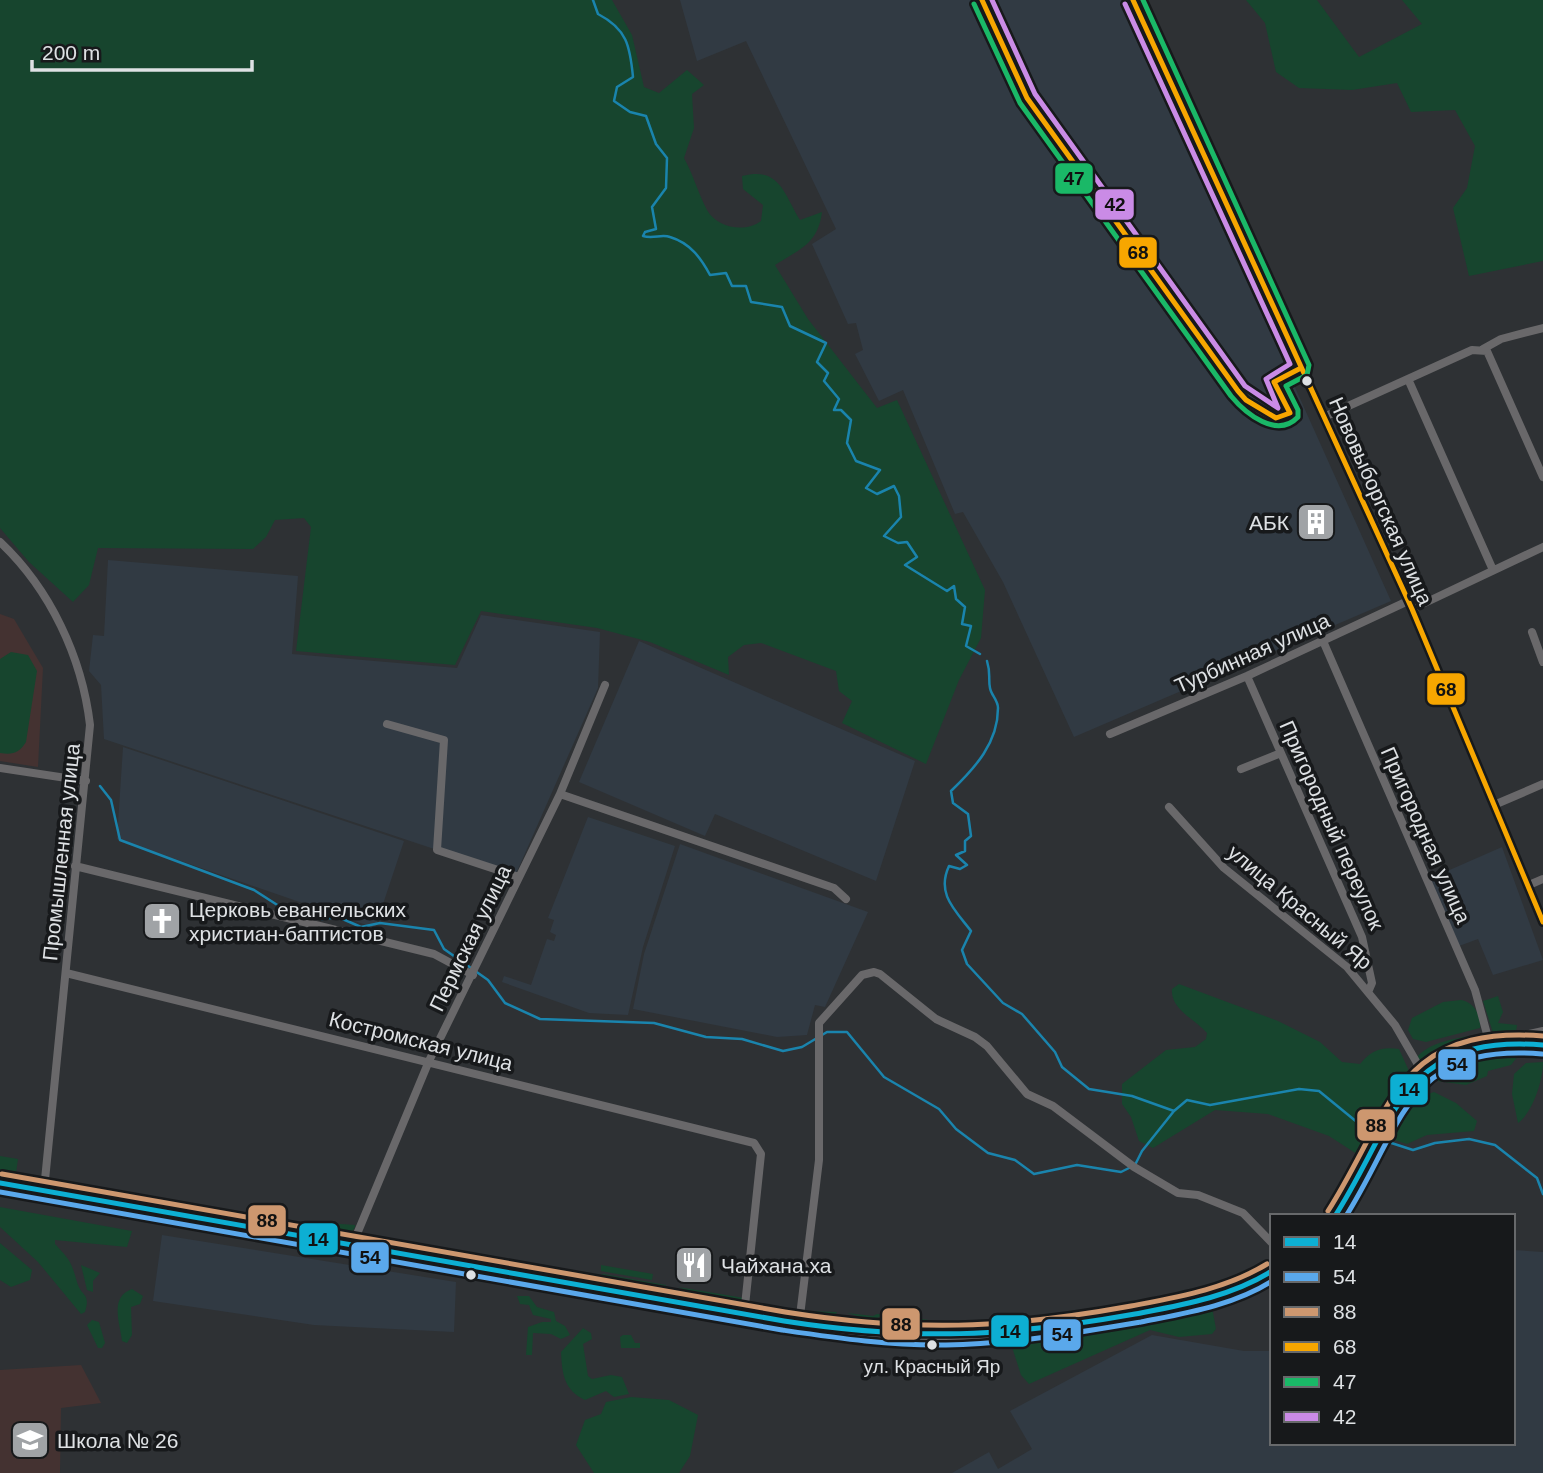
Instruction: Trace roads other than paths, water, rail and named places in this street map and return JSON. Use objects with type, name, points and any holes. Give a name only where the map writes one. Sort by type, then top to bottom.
[{"type":"main road","points":[[1336,1214],[1408,1088],[1424,1074],[1471,1049],[1490,1044],[1543,1045]]},
{"type":"main road","points":[[0,1183],[744,1315],[799,1324],[932,1336],[1045,1328],[1194,1302],[1227,1293],[1270,1272]]},
{"type":"street","name":"Нововыборгская улица","points":[[1133,0],[1410,605],[1543,922]]},
{"type":"street","points":[[1324,417],[1472,350],[1485,350],[1501,338],[1543,328]]},
{"type":"street","points":[[1485,350],[1543,477]]},
{"type":"street","points":[[1408,379],[1493,570]]},
{"type":"street","name":"Промышленная улица","points":[[0,542],[48,601],[79,667],[90,725],[44,1190]]},
{"type":"street","name":"Турбинная улица","points":[[1110,734],[1543,547]]},
{"type":"street","points":[[1532,632],[1543,662]]},
{"type":"street","name":"Пригородная улица","points":[[1323,641],[1475,990],[1490,1044]]},
{"type":"street","name":"Пригородный переулок","points":[[1247,676],[1367,949],[1372,983],[1369,990]]},
{"type":"street","name":"Пермская улица","points":[[352,1246],[429,1061],[560,794],[605,685]]},
{"type":"street","points":[[387,724],[444,740],[438,850],[519,877]]},
{"type":"street","points":[[1241,769],[1281,753]]},
{"type":"street","points":[[0,768],[86,781]]},
{"type":"street","points":[[1494,805],[1543,784]]},
{"type":"street","points":[[560,794],[834,888],[846,898]]},
{"type":"street","name":"улица Красный Яр","points":[[1169,807],[1224,868],[1330,951],[1369,990],[1395,1025],[1424,1074]]},
{"type":"street","points":[[75,866],[434,954],[472,975]]},
{"type":"street","points":[[1529,885],[1543,879]]},
{"type":"street","points":[[799,1324],[819,1160],[819,1023],[862,975],[874,972],[936,1019],[965,1031],[986,1046],[1027,1094],[1053,1106],[1168,1188],[1220,1202],[1243,1213],[1270,1241]]},
{"type":"street","name":"Костромская улица","points":[[66,973],[754,1143],[761,1154],[744,1315]]},
{"type":"street","points":[[1490,1044],[1543,1031]]},
{"type":"waterway","points":[[593,0],[598,14],[621,32],[630,56],[633,77],[617,87],[614,101],[630,112],[646,116],[656,144],[667,158],[666,188],[652,207],[656,229],[645,232],[643,236],[667,236],[683,243],[699,257],[710,275],[726,273],[732,286],[746,286],[751,302],[782,307],[790,326],[826,343],[817,362],[828,373],[824,381],[839,399],[834,410],[841,410],[851,420],[847,443],[856,461],[880,470],[866,488],[877,494],[894,486],[899,496],[901,517],[884,536],[898,543],[907,542],[917,557],[905,565],[947,591],[954,586],[956,599],[965,607],[962,624],[971,626],[966,646],[980,654]]},
{"type":"waterway","points":[[987,661],[990,688],[998,705],[994,732],[984,754],[951,791],[953,803],[968,814],[971,836],[965,841],[965,851],[956,855],[967,865],[960,869],[949,866],[945,885],[949,901],[971,931],[962,950],[967,964],[1003,1003],[1022,1014],[1055,1052],[1062,1067],[1089,1089],[1132,1096],[1174,1111],[1187,1100],[1210,1105],[1299,1089],[1319,1091],[1374,1136]]},
{"type":"waterway","points":[[100,786],[111,800],[120,840],[254,890],[282,908],[306,915],[322,919],[338,917],[361,927],[380,923],[434,930],[444,949],[488,980],[505,1003],[540,1019],[654,1023],[706,1037],[742,1039],[783,1051],[802,1047],[827,1032],[847,1032],[884,1077],[939,1109],[956,1129],[988,1153],[1015,1160],[1034,1174],[1077,1165],[1121,1172],[1135,1165],[1142,1151],[1174,1111]]},
{"type":"waterway","points":[[1379,1139],[1413,1150],[1435,1143],[1469,1139],[1495,1145],[1537,1178],[1543,1194]]},
{"type":"place","name":"АБК","points":[[1316,522]]},
{"type":"place","name":"Церковь евангельских христиан-баптистов","points":[[162,921]]},
{"type":"place","name":"Чайхана.ха","points":[[694,1265]]},
{"type":"place","name":"ул. Красный Яр","points":[[932,1345]]},
{"type":"place","name":"Школа № 26","points":[[30,1440]]}]
